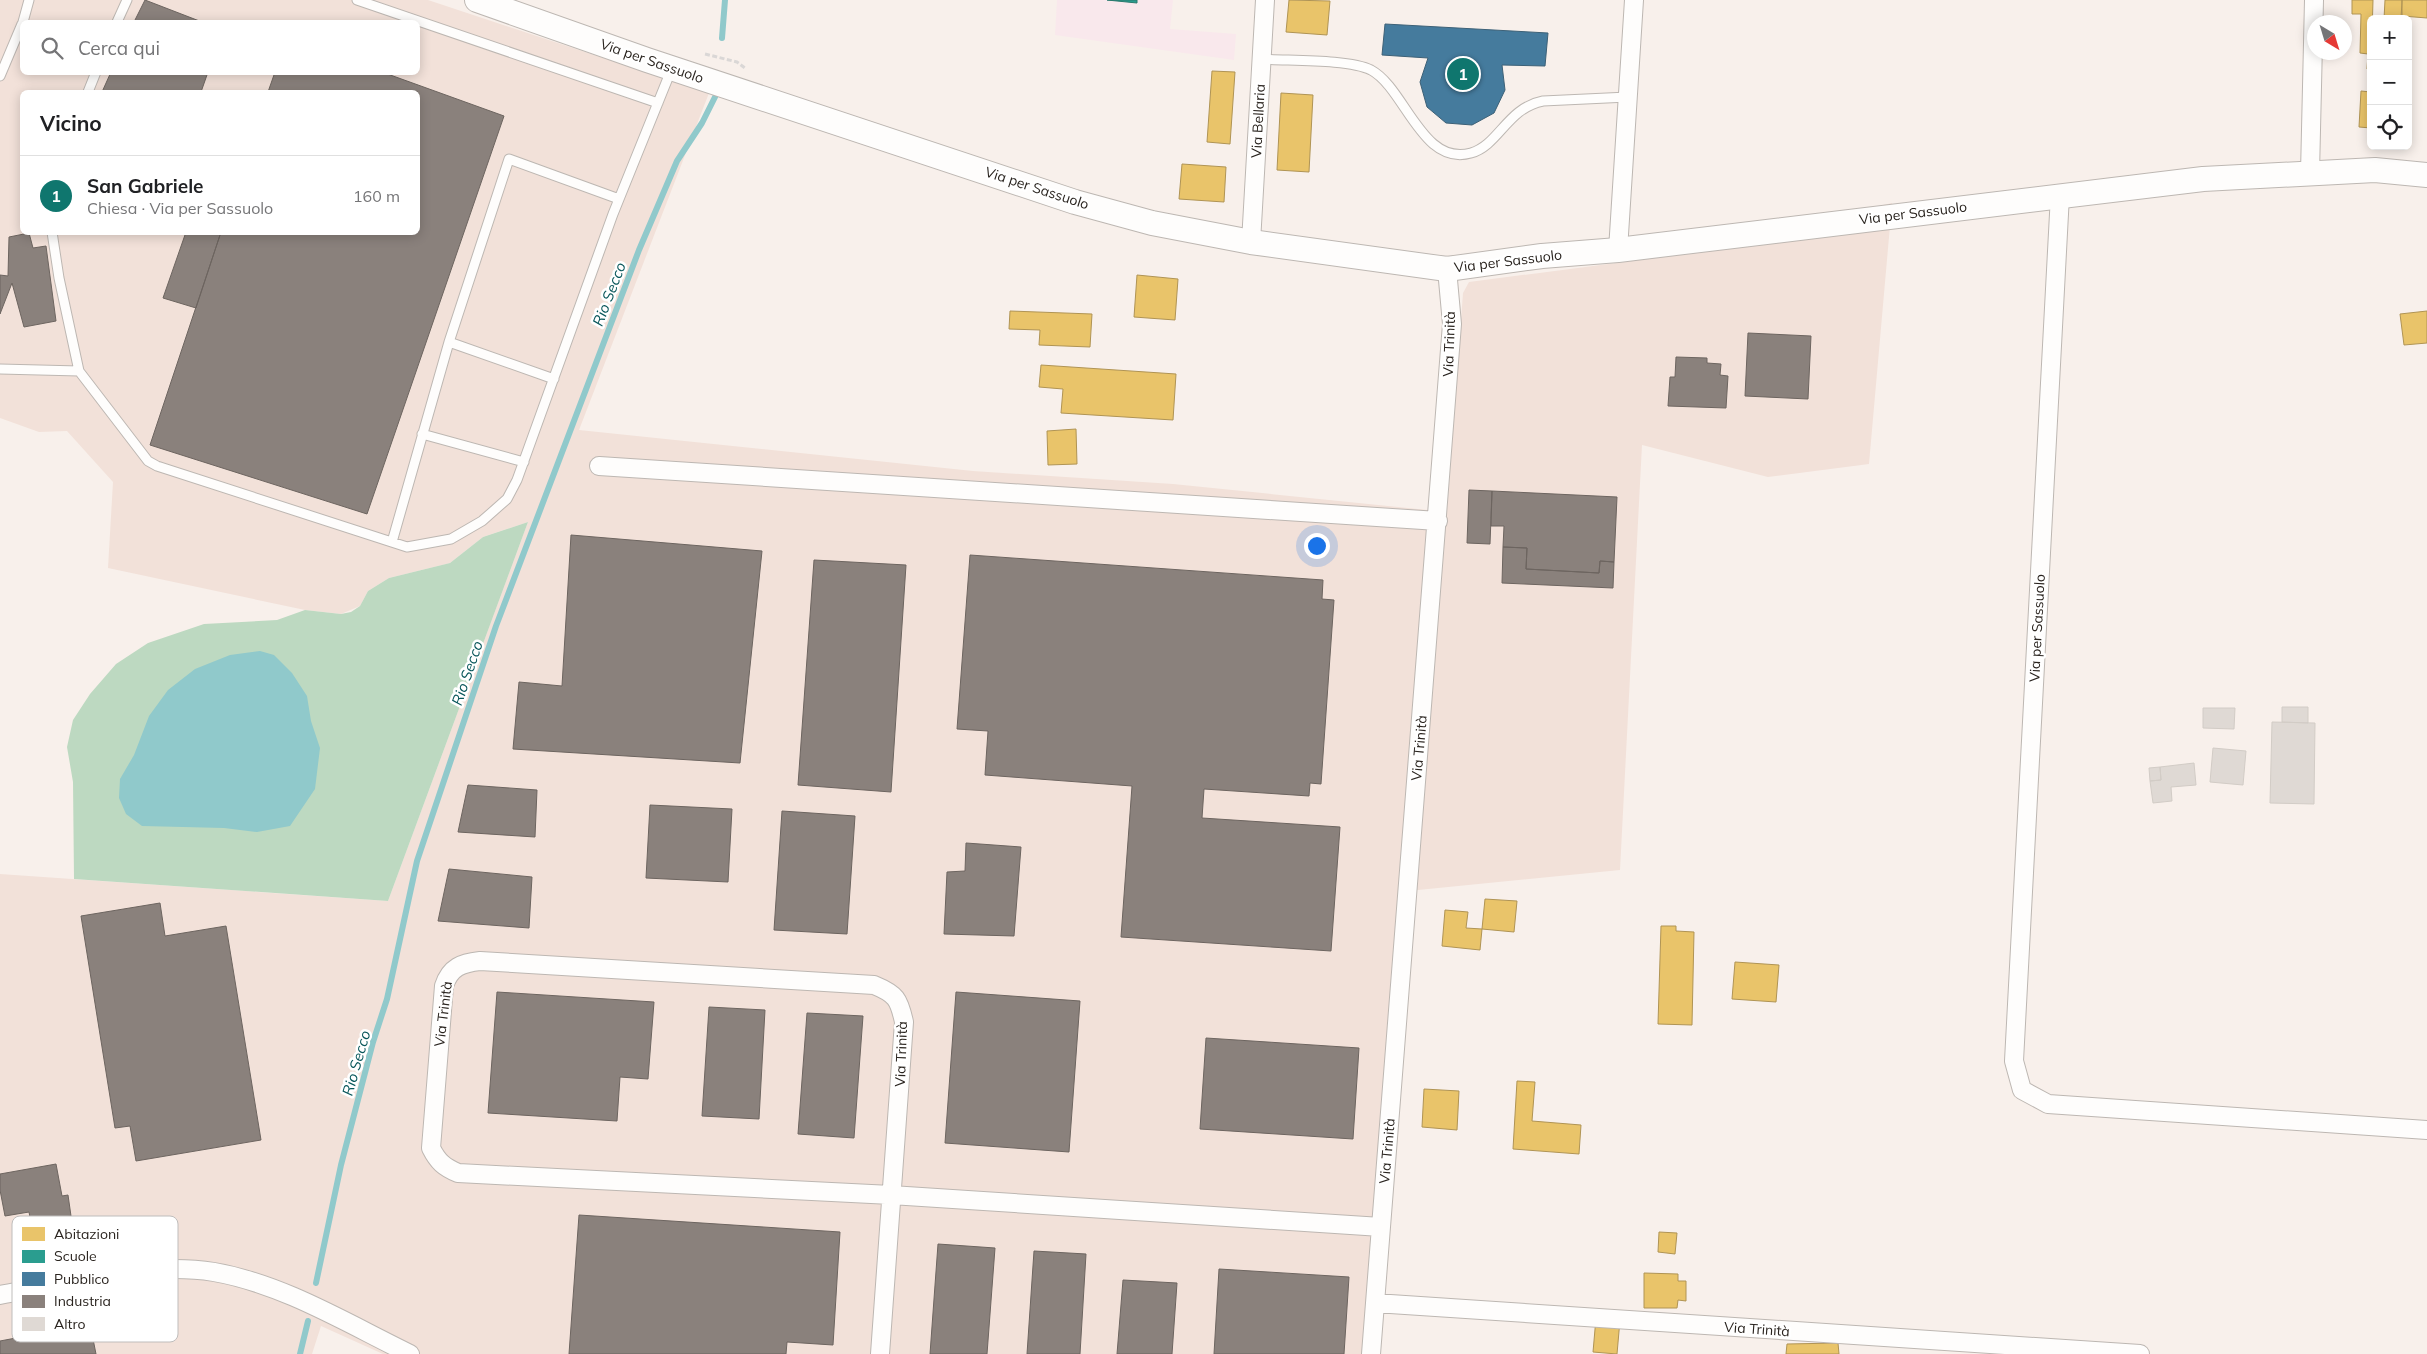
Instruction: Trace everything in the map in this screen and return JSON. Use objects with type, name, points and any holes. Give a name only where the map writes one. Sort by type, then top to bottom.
[{"type":"main road","name":"Via per Sassuolo","points":[[477,0],[672,68],[1075,202],[1152,223],[1251,242],[1447,269],[1542,256],[1618,250],[2203,179],[2375,170],[2427,175]]},
{"type":"street","name":"Via Bellaria","points":[[1251,242],[1265,0]]},
{"type":"street","points":[[1618,250],[1634,0]]},
{"type":"street","points":[[2310,174],[2314,0]]},
{"type":"street","name":"Via per Sassuolo","points":[[2060,195],[2014,1061],[2022,1090],[2048,1104],[2427,1130]]},
{"type":"street","name":"Via Trinità","points":[[1371,1354],[1452,324],[1447,269]]},
{"type":"street","points":[[599,466],[1438,521]]},
{"type":"street","name":"Via Trinità","points":[[880,1354],[892,1195],[904,1022],[900,1005],[892,992],[874,985],[480,962],[466,962],[455,967],[447,976],[444,986],[431,1148],[444,1167],[458,1173],[892,1195],[1381,1227]]},
{"type":"street","points":[[178,1269],[213,1272],[250,1282],[297,1299],[410,1354]]},
{"type":"street","name":"Via Trinità","points":[[1374,1303],[2140,1354]]},
{"type":"lane","points":[[24,20],[30,0]]},
{"type":"lane","points":[[118,20],[127,0]]},
{"type":"lane","points":[[357,0],[415,20]]},
{"type":"lane","points":[[420,22],[658,103]]},
{"type":"lane","points":[[0,76],[20,30]]},
{"type":"lane","points":[[1262,59],[1352,64],[1371,70],[1381,79],[1423,134],[1434,144],[1454,154],[1471,153],[1482,148],[1505,123],[1530,103],[1628,97]]},
{"type":"lane","points":[[53,235],[79,371],[130,435],[148,461],[157,466],[407,547],[451,539],[482,521],[507,499],[517,480],[619,199],[672,68]]},
{"type":"lane","points":[[89,90],[95,75]]},
{"type":"lane","points":[[392,542],[449,342],[509,159],[619,199]]},
{"type":"lane","points":[[449,342],[554,379]]},
{"type":"lane","points":[[0,369],[79,371]]},
{"type":"lane","points":[[422,434],[524,462]]},
{"type":"shaded area","points":[[0,0],[428,0],[709,93],[579,430],[973,471],[1173,484],[1447,512],[1463,293],[1469,282],[1639,260],[1892,203],[1869,464],[1768,477],[1642,445],[1620,870],[1408,891],[1380,1354],[383,1354],[321,1326],[312,1354],[0,1354],[0,874],[388,901],[528,522],[483,537],[450,563],[389,578],[368,591],[360,606],[341,614],[305,610],[108,568],[113,482],[67,431],[39,432],[0,418]]},
{"type":"shaded area","points":[[1057,0],[1173,0],[1170,29],[1236,34],[1234,60],[1055,35]]},
{"type":"green space","points":[[528,522],[388,901],[74,879],[73,782],[67,747],[73,720],[90,694],[116,664],[148,643],[204,624],[277,620],[305,610],[341,614],[351,612],[360,606],[368,591],[389,578],[450,563],[483,537]]},
{"type":"water","points":[[260,651],[274,655],[292,673],[307,696],[311,721],[320,748],[315,789],[290,826],[257,832],[224,828],[142,826],[126,814],[119,798],[120,779],[134,755],[149,716],[168,690],[195,669],[230,655]]},
{"type":"building: Abitazioni","points":[[1289,0],[1330,1],[1327,35],[1286,32]]},
{"type":"building: Abitazioni","points":[[2352,0],[2373,0],[2373,15],[2367,15],[2367,54],[2360,53],[2361,14],[2352,14]]},
{"type":"building: Abitazioni","points":[[2385,0],[2402,0],[2401,15],[2384,15]]},
{"type":"building: Abitazioni","points":[[2402,0],[2427,0],[2427,18],[2402,15]]},
{"type":"building: Abitazioni","points":[[1212,71],[1235,72],[1230,144],[1207,142]]},
{"type":"building: Abitazioni","points":[[2361,91],[2367,92],[2367,128],[2359,127]]},
{"type":"building: Abitazioni","points":[[1281,93],[1313,95],[1309,172],[1277,170]]},
{"type":"building: Abitazioni","points":[[1182,164],[1226,167],[1224,202],[1179,199]]},
{"type":"building: Abitazioni","points":[[1137,275],[1178,279],[1175,320],[1134,317]]},
{"type":"building: Abitazioni","points":[[1010,311],[1092,314],[1090,347],[1039,345],[1040,330],[1009,329]]},
{"type":"building: Abitazioni","points":[[2427,311],[2427,343],[2404,345],[2400,314]]},
{"type":"building: Abitazioni","points":[[1041,365],[1176,374],[1173,420],[1061,413],[1063,389],[1039,387]]},
{"type":"building: Abitazioni","points":[[1076,429],[1077,464],[1048,465],[1047,431]]},
{"type":"building: Abitazioni","points":[[1485,899],[1517,901],[1514,932],[1482,929]]},
{"type":"building: Abitazioni","points":[[1445,910],[1468,912],[1466,928],[1482,929],[1480,950],[1442,946]]},
{"type":"building: Abitazioni","points":[[1661,926],[1676,926],[1676,931],[1694,932],[1692,1025],[1658,1024]]},
{"type":"building: Abitazioni","points":[[1735,962],[1779,965],[1776,1002],[1732,999]]},
{"type":"building: Abitazioni","points":[[1517,1081],[1535,1082],[1532,1121],[1581,1125],[1579,1154],[1513,1149]]},
{"type":"building: Abitazioni","points":[[1424,1089],[1459,1091],[1457,1130],[1422,1127]]},
{"type":"building: Abitazioni","points":[[1659,1232],[1677,1233],[1675,1254],[1658,1252]]},
{"type":"building: Abitazioni","points":[[1644,1273],[1678,1274],[1678,1281],[1686,1281],[1686,1301],[1678,1300],[1677,1308],[1644,1308]]},
{"type":"building: Abitazioni","points":[[1596,1318],[1620,1320],[1617,1354],[1593,1352]]},
{"type":"building: Abitazioni","points":[[1838,1343],[1839,1354],[1786,1354],[1787,1344]]},
{"type":"building: Scuole","points":[[1107,0],[1137,0],[1137,3]]},
{"type":"building: Pubblico","points":[[1385,24],[1548,33],[1545,66],[1502,65],[1505,90],[1494,113],[1472,125],[1446,123],[1427,107],[1420,82],[1428,58],[1382,55]]},
{"type":"building: Industria","points":[[145,0],[197,20],[135,20]]},
{"type":"building: Industria","points":[[110,75],[207,75],[202,90],[103,90]]},
{"type":"building: Industria","points":[[274,75],[390,75],[504,116],[367,514],[150,445],[220,235],[420,235],[420,90],[269,90]]},
{"type":"building: Industria","points":[[30,235],[33,248],[46,246],[56,321],[24,327],[12,283],[0,314],[0,275],[8,276],[9,237]]},
{"type":"building: Industria","points":[[185,235],[220,235],[196,308],[163,298]]},
{"type":"building: Industria","points":[[1748,333],[1811,336],[1808,399],[1745,396]]},
{"type":"building: Industria","points":[[1676,357],[1707,358],[1707,363],[1721,364],[1720,375],[1728,376],[1726,408],[1668,406],[1670,377],[1675,377]]},
{"type":"building: Industria","points":[[1469,490],[1492,491],[1490,544],[1467,543]]},
{"type":"building: Industria","points":[[1492,491],[1617,497],[1614,562],[1600,561],[1599,573],[1526,569],[1527,548],[1503,547],[1504,526],[1491,526]]},
{"type":"building: Industria","points":[[571,535],[762,551],[740,763],[513,749],[519,682],[562,686]]},
{"type":"building: Industria","points":[[1503,547],[1527,548],[1526,569],[1599,573],[1600,561],[1614,562],[1613,588],[1502,583]]},
{"type":"building: Industria","points":[[970,555],[1323,580],[1322,599],[1334,600],[1321,784],[1310,783],[1309,796],[1204,789],[1202,818],[1340,827],[1331,951],[1121,937],[1132,786],[985,775],[988,731],[957,729]]},
{"type":"building: Industria","points":[[814,560],[906,565],[891,792],[798,785]]},
{"type":"building: Industria","points":[[468,785],[537,790],[535,837],[458,832]]},
{"type":"building: Industria","points":[[650,805],[732,809],[728,882],[646,878]]},
{"type":"building: Industria","points":[[782,811],[855,816],[847,934],[774,930]]},
{"type":"building: Industria","points":[[966,843],[1021,847],[1014,936],[944,934],[947,872],[965,871]]},
{"type":"building: Industria","points":[[449,869],[532,877],[529,928],[438,921]]},
{"type":"building: Industria","points":[[160,903],[165,936],[226,926],[261,1140],[136,1161],[130,1126],[115,1128],[81,916]]},
{"type":"building: Industria","points":[[497,992],[654,1002],[648,1079],[620,1077],[617,1121],[488,1113]]},
{"type":"building: Industria","points":[[956,992],[1080,1001],[1069,1152],[945,1143]]},
{"type":"building: Industria","points":[[709,1007],[765,1010],[759,1119],[702,1116]]},
{"type":"building: Industria","points":[[807,1013],[863,1016],[854,1138],[798,1134]]},
{"type":"building: Industria","points":[[1206,1038],[1359,1048],[1353,1139],[1200,1129]]},
{"type":"building: Industria","points":[[56,1164],[62,1196],[68,1195],[71,1216],[30,1216],[29,1212],[5,1216],[0,1190],[0,1174]]},
{"type":"building: Industria","points":[[579,1215],[840,1232],[833,1345],[787,1342],[786,1354],[569,1354]]},
{"type":"building: Industria","points":[[938,1244],[995,1248],[987,1354],[930,1354]]},
{"type":"building: Industria","points":[[1034,1251],[1086,1254],[1080,1354],[1027,1354]]},
{"type":"building: Industria","points":[[1219,1269],[1349,1277],[1344,1354],[1214,1354]]},
{"type":"building: Industria","points":[[1123,1280],[1177,1283],[1172,1354],[1117,1354]]},
{"type":"building: Industria","points":[[12,1339],[12,1342],[94,1342],[96,1354],[0,1354],[0,1341]]},
{"type":"building: Altro","points":[[2282,707],[2308,707],[2308,723],[2282,722]]},
{"type":"building: Altro","points":[[2203,708],[2235,708],[2234,729],[2203,728]]},
{"type":"building: Altro","points":[[2272,722],[2315,723],[2314,804],[2270,803]]},
{"type":"building: Altro","points":[[2213,748],[2246,751],[2243,785],[2210,782]]},
{"type":"building: Altro","points":[[2194,763],[2196,785],[2171,787],[2172,801],[2153,803],[2150,781],[2161,780],[2160,767]]},
{"type":"building: Altro","points":[[2160,767],[2161,780],[2150,781],[2149,768]]},
{"type":"waterway","name":"Rio Secco","points":[[722,38],[725,0]]},
{"type":"waterway","name":"Rio Secco","points":[[316,1283],[341,1165],[373,1042],[387,999],[417,861],[496,626],[639,250],[677,161],[702,123],[715,97]]},
{"type":"waterway","name":"Rio Secco","points":[[300,1354],[308,1321]]},
{"type":"place","name":"San Gabriele","points":[[1463,74]]}]
